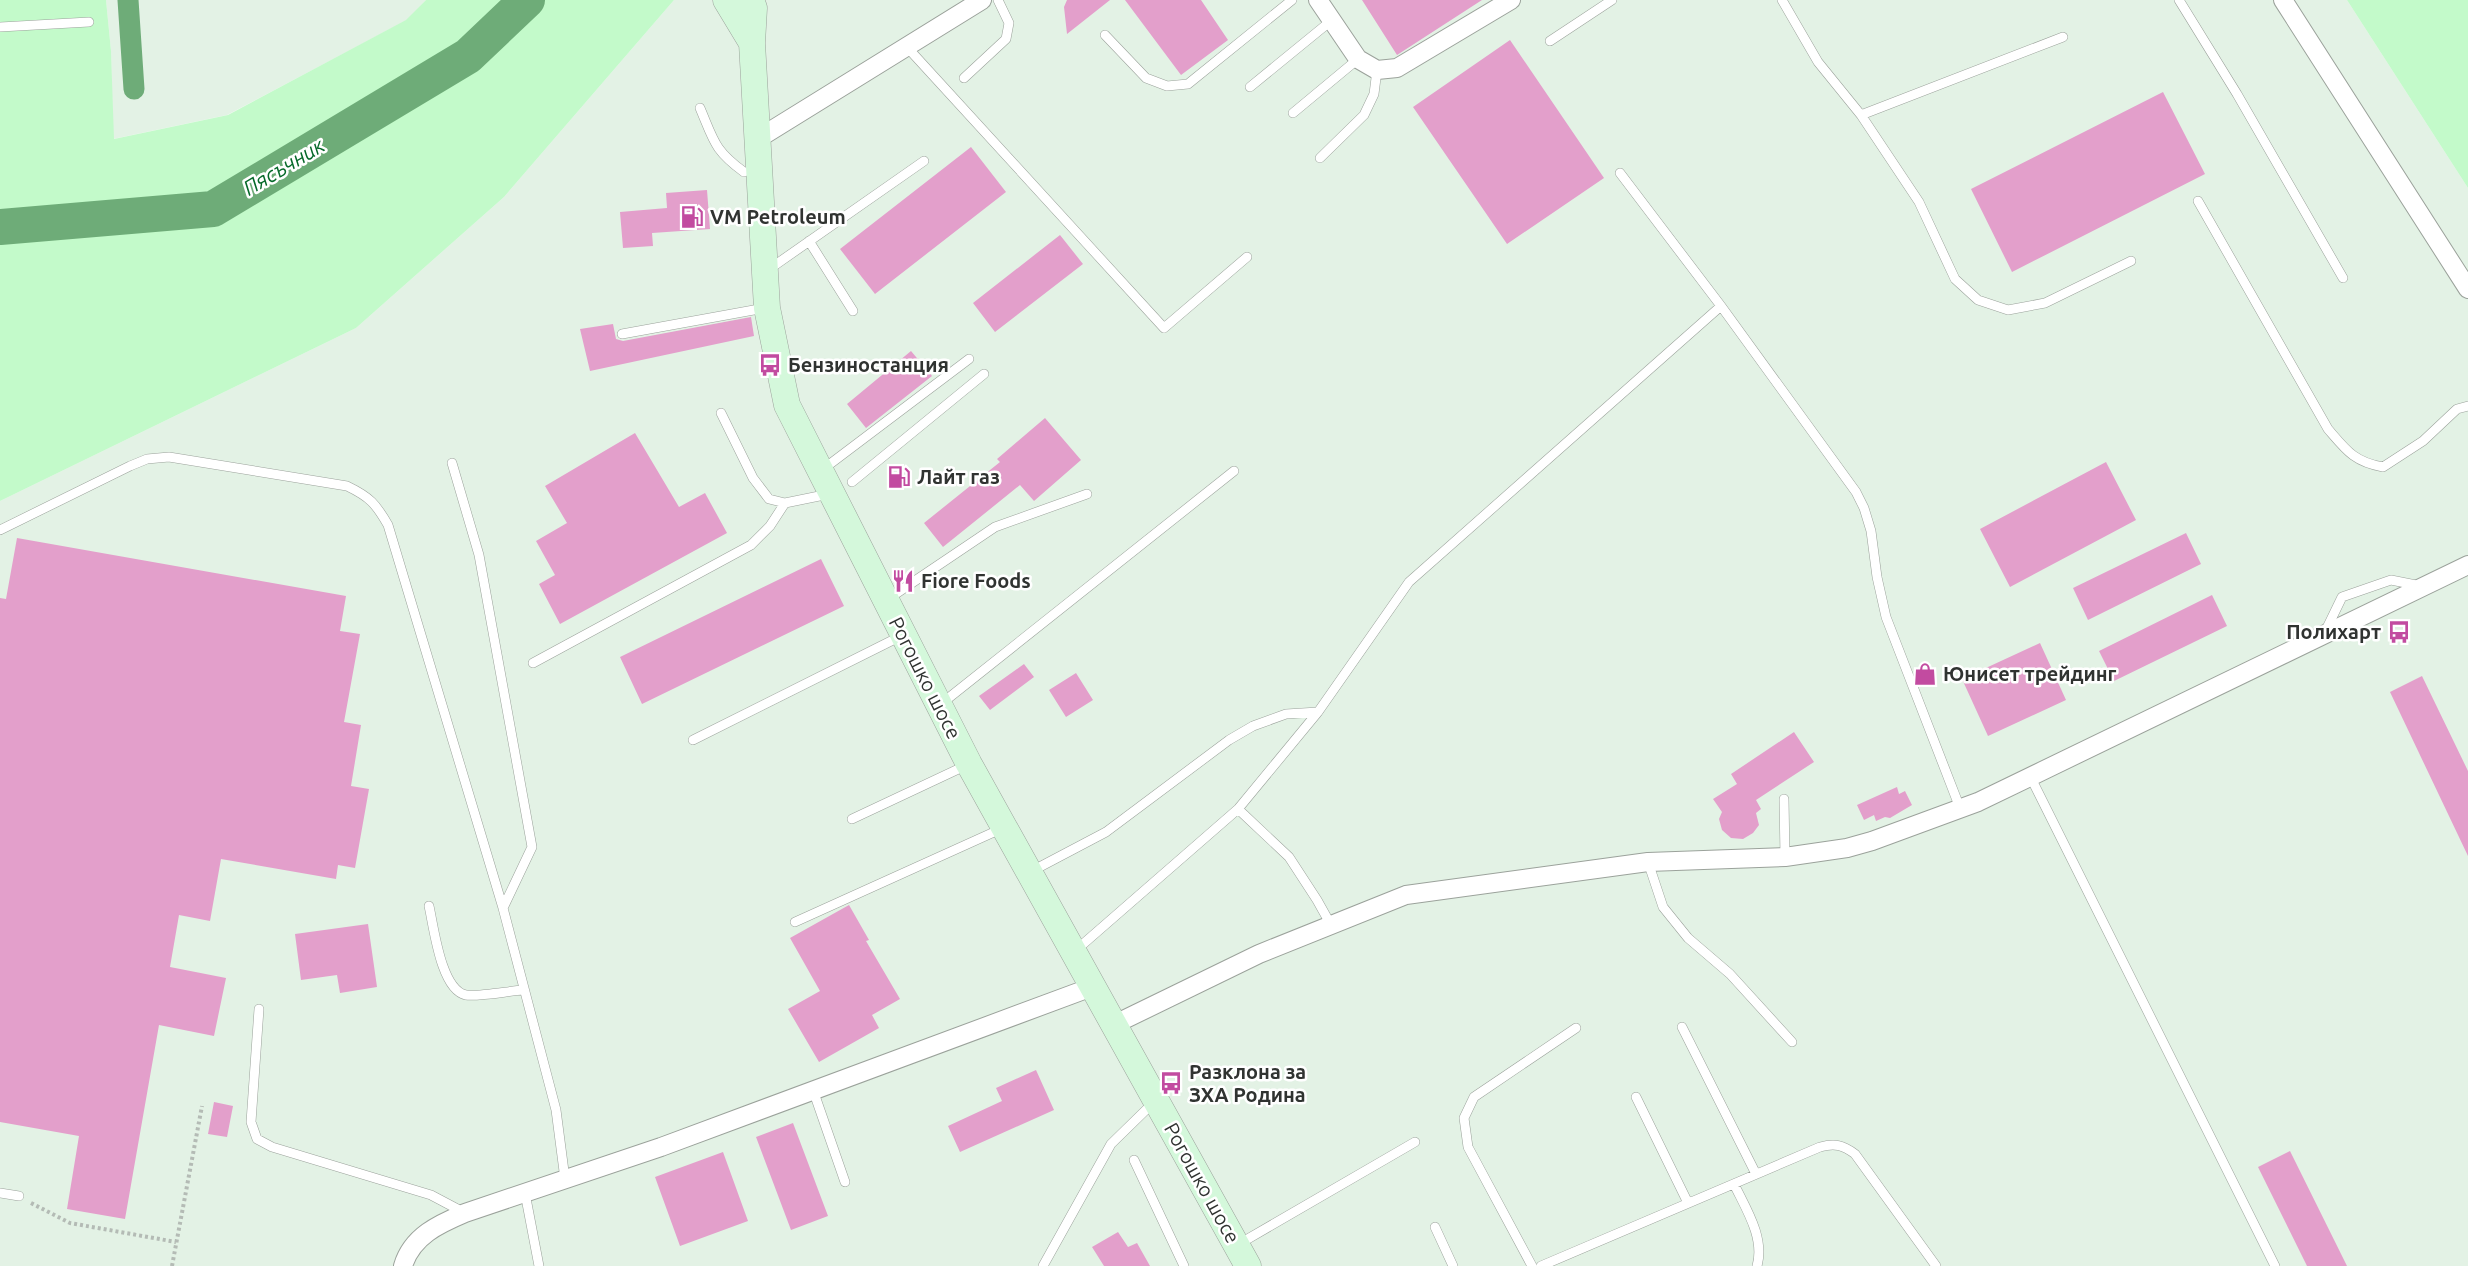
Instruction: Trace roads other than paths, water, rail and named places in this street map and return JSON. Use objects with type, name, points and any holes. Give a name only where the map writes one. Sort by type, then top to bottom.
[{"type":"main road","name":"Рогошко шосе","points":[[726,0],[752,43]]},
{"type":"main road","name":"Рогошко шосе","points":[[751,0],[754,8],[752,43],[767,308],[787,405],[835,482],[886,600],[969,764],[1243,1260]]},
{"type":"street","points":[[759,138],[982,0]]},
{"type":"street","points":[[1318,0],[1358,59],[1377,70],[1397,68],[1511,0]]},
{"type":"street","points":[[2283,0],[2468,289]]},
{"type":"street","points":[[1113,1025],[1259,954],[1406,895],[1648,862],[1785,857],[1847,848],[1960,808],[2468,565]]},
{"type":"street","points":[[403,1266],[418,1240],[438,1225],[465,1213],[661,1147],[1092,987]]},
{"type":"lane","points":[[964,78],[1006,39],[1009,23],[998,0]]},
{"type":"lane","points":[[1105,35],[1146,78],[1167,86],[1188,84],[1292,0]]},
{"type":"lane","points":[[1550,41],[1612,0]]},
{"type":"lane","points":[[1782,0],[1818,62],[1861,115],[1919,202],[1955,279],[1978,300],[2008,310],[2045,303],[2131,261]]},
{"type":"lane","points":[[2180,0],[2343,278]]},
{"type":"lane","points":[[1250,87],[1332,20]]},
{"type":"lane","points":[[0,27],[89,22]]},
{"type":"lane","points":[[1861,115],[2063,37]]},
{"type":"lane","points":[[906,46],[1164,328],[1247,257]]},
{"type":"lane","points":[[1293,113],[1358,59]]},
{"type":"lane","points":[[1320,158],[1364,115],[1374,94],[1377,70]]},
{"type":"lane","points":[[700,108],[717,148],[725,158],[744,172]]},
{"type":"lane","points":[[765,272],[924,161]]},
{"type":"lane","points":[[1620,172],[1856,492],[1871,531],[1876,577],[1886,617],[1960,808]]},
{"type":"lane","points":[[2199,201],[2328,429],[2351,455],[2369,465],[2383,467],[2422,441],[2457,409],[2468,406]]},
{"type":"lane","points":[[809,242],[853,311]]},
{"type":"lane","points":[[1073,953],[1238,809],[1318,712],[1409,582],[1721,306]]},
{"type":"lane","points":[[622,333],[767,308]]},
{"type":"lane","points":[[835,482],[969,358]]},
{"type":"lane","points":[[533,663],[751,545],[770,526],[785,503],[835,482],[984,374]]},
{"type":"lane","points":[[722,413],[753,478],[769,499],[785,503]]},
{"type":"lane","points":[[0,530],[147,459],[169,457],[347,486],[366,495],[378,508],[388,525],[503,908],[556,1110],[565,1179]]},
{"type":"lane","points":[[452,463],[479,555],[532,847],[503,908]]},
{"type":"lane","points":[[939,706],[1234,471]]},
{"type":"lane","points":[[886,600],[995,527],[1087,494]]},
{"type":"lane","points":[[2324,634],[2342,597],[2391,580],[2423,587]]},
{"type":"lane","points":[[693,740],[903,634]]},
{"type":"lane","points":[[1029,872],[1106,832],[1229,740],[1253,726],[1286,714],[1318,712]]},
{"type":"lane","points":[[852,819],[969,764]]},
{"type":"lane","points":[[2030,776],[2275,1266]]},
{"type":"lane","points":[[1784,799],[1785,857]]},
{"type":"lane","points":[[1238,809],[1289,857],[1331,925]]},
{"type":"lane","points":[[795,922],[1005,827]]},
{"type":"lane","points":[[1648,862],[1663,907],[1688,938],[1730,975],[1792,1042]]},
{"type":"lane","points":[[429,906],[446,978],[454,988],[466,995],[523,990]]},
{"type":"lane","points":[[259,1009],[252,1122],[257,1139],[272,1147],[431,1195],[465,1213]]},
{"type":"lane","points":[[1682,1027],[1756,1174]]},
{"type":"lane","points":[[1532,1266],[1468,1147],[1464,1118],[1474,1097],[1576,1028]]},
{"type":"lane","points":[[813,1090],[845,1182]]},
{"type":"lane","points":[[1636,1097],[1688,1203]]},
{"type":"lane","points":[[1044,1266],[1111,1144],[1155,1101]]},
{"type":"lane","points":[[1243,1260],[1415,1142]]},
{"type":"lane","points":[[1541,1266],[1756,1174],[1833,1144],[1845,1147],[1855,1154],[1936,1266]]},
{"type":"lane","points":[[1134,1160],[1184,1266]]},
{"type":"lane","points":[[1734,1184],[1756,1231],[1759,1257],[1756,1266]]},
{"type":"lane","points":[[0,1193],[20,1196]]},
{"type":"lane","points":[[525,1193],[539,1266]]},
{"type":"lane","points":[[1435,1227],[1453,1266]]},
{"type":"waterway","points":[[128,0],[134,89]]},
{"type":"waterway","name":"Пясъчник","points":[[0,227],[213,209],[468,56],[527,0]]},
{"type":"place","name":"VM Petroleum","points":[[692,217]]},
{"type":"place","name":"Бензиностанция","points":[[770,365]]},
{"type":"place","name":"Лайт газ","points":[[899,477]]},
{"type":"place","name":"Fiore Foods","points":[[903,581]]},
{"type":"place","name":"Полихарт","points":[[2399,632]]},
{"type":"place","name":"Юнисет трейдинг","points":[[1925,674]]},
{"type":"place","name":"Разклона за ЗХА Родина","points":[[1171,1083]]}]
